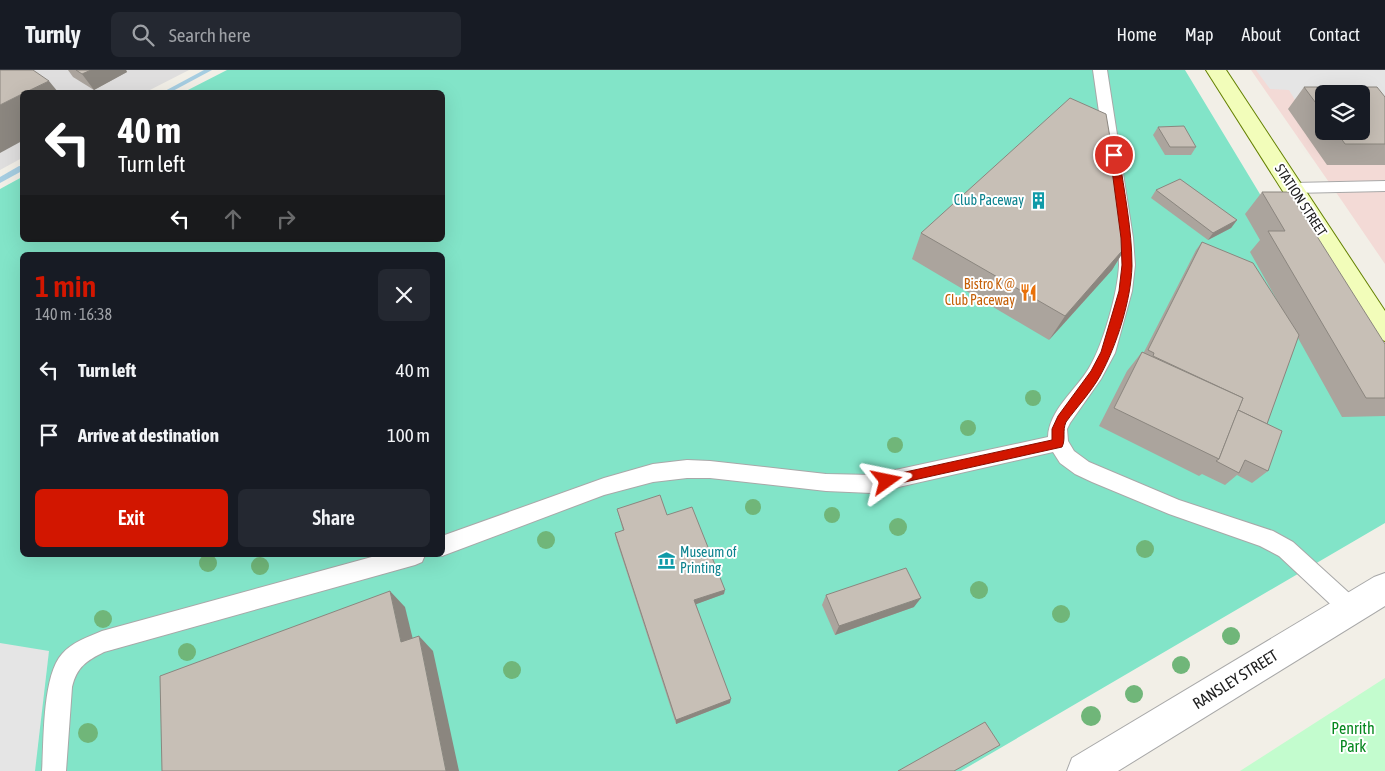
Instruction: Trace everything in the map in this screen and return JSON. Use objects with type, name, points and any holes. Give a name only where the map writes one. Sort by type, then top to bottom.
[{"type":"street","name":"STATION STREET","points":[[1216,70],[1385,331]]},
{"type":"street","name":"RANSLEY STREET","points":[[1085,771],[1385,588]]},
{"type":"lane","points":[[1100,70],[1118,181],[1127,265],[1124,291],[1106,352],[1095,374],[1062,419],[1058,429],[1058,443],[1067,457],[1082,468],[1099,476],[1176,508],[1266,538],[1286,549],[1350,608]]},
{"type":"lane","points":[[1293,188],[1385,186]]},
{"type":"lane","points":[[445,545],[603,486],[656,472],[688,469],[714,470],[845,485],[872,484],[1058,443]]},
{"type":"lane","points":[[54,771],[61,682],[68,665],[82,651],[102,642],[408,557]]},
{"type":"shaded area","points":[[20,70],[189,70],[150,90],[20,90],[20,159],[0,170],[0,79]]},
{"type":"shaded area","points":[[1251,70],[1385,70],[1385,264],[1342,201]]},
{"type":"shaded area","points":[[1256,70],[1385,70],[1385,140],[1370,111],[1370,85],[1315,85],[1315,96],[1295,100],[1289,90],[1270,89]]},
{"type":"shaded area","points":[[0,643],[49,651],[35,771],[0,771]]},
{"type":"green space","points":[[227,70],[1185,70],[1385,401],[1385,523],[961,771],[0,771],[0,189],[20,178],[20,242],[445,242],[445,90],[188,90]]},
{"type":"green space","name":"Penrith Park","points":[[1385,678],[1385,771],[1240,771]]},
{"type":"building","points":[[0,70],[33,70],[49,81],[30,90],[20,90],[20,95],[0,105]]},
{"type":"building","points":[[76,70],[91,70],[82,74]]},
{"type":"building","points":[[1304,87],[1315,87],[1315,102]]},
{"type":"building","points":[[1370,87],[1377,87],[1385,97],[1385,144],[1345,144],[1342,140],[1370,140]]},
{"type":"building","name":"Club Paceway","points":[[1070,98],[1106,114],[1128,244],[1065,316],[921,233]]},
{"type":"building","points":[[1184,126],[1196,147],[1170,147],[1158,127]]},
{"type":"building","points":[[1180,179],[1237,220],[1213,233],[1156,190]]},
{"type":"building","points":[[1262,192],[1289,192],[1385,344],[1385,398],[1366,398],[1268,231],[1285,231]]},
{"type":"building","points":[[1202,242],[1253,263],[1299,335],[1267,424],[1238,410],[1243,398],[1153,356],[1154,353],[1148,350]]},
{"type":"building","points":[[1142,352],[1243,398],[1219,459],[1114,408]]},
{"type":"building","points":[[1238,410],[1282,431],[1268,471],[1245,460],[1239,473],[1216,461],[1219,459]]},
{"type":"building","points":[[660,495],[667,515],[692,507],[725,590],[694,600],[731,699],[676,720],[615,533],[624,530],[617,509]]},
{"type":"building","points":[[906,568],[921,598],[839,626],[826,595]]},
{"type":"building","points":[[390,591],[401,642],[419,636],[446,771],[162,771],[160,676]]},
{"type":"building","points":[[985,722],[1000,745],[954,771],[898,771]]},
{"type":"waterway","points":[[171,90],[209,70]]},
{"type":"waterway","points":[[0,180],[20,169]]},
{"type":"place","name":"Club Paceway","points":[[1038,200]]},
{"type":"place","name":"Bistro K @ Club Paceway","points":[[1029,292]]},
{"type":"place","name":"Museum of Printing","points":[[666,560]]},
{"type":"route","points":[[887,481],[1058,443],[1058,429],[1062,419],[1095,374],[1106,352],[1124,291],[1127,265],[1120,190],[1114,155]]}]
